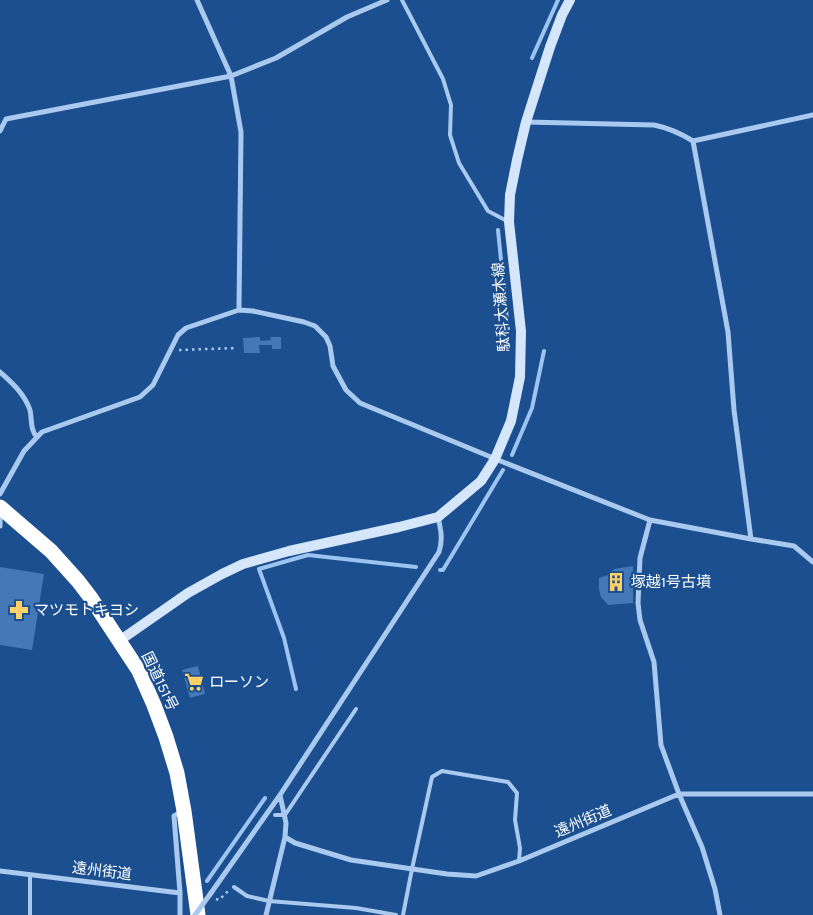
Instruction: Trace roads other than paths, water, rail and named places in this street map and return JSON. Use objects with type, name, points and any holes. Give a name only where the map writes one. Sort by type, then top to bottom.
[{"type":"highway","name":"国道151号","points":[[0,507],[51,551],[91,598],[139,671],[166,737],[177,773],[184,810],[197,915]]},
{"type":"main road","name":"駄科大瀬木線","points":[[120,640],[188,593],[243,564],[289,551],[438,517],[481,481],[495,458],[511,421],[520,378],[521,331],[509,222],[510,194],[516,160],[550,47],[570,0]]},
{"type":"street","points":[[196,0],[231,76],[241,132],[239,310]]},
{"type":"street","points":[[0,131],[6,119],[231,76],[276,58],[347,17],[387,0]]},
{"type":"street","points":[[526,122],[654,125],[668,128],[693,141],[813,115]]},
{"type":"street","points":[[693,141],[728,332],[734,410],[751,539]]},
{"type":"street","points":[[0,494],[24,451],[42,432],[140,397],[153,385],[178,335],[186,328],[239,310],[253,311],[315,326],[326,337],[330,346],[333,366],[346,390],[360,403],[650,520],[794,546],[813,562]]},
{"type":"street","points":[[0,372],[22,394],[30,411],[34,434],[37,437]]},
{"type":"street","points":[[0,513],[0,526]]},
{"type":"street","points":[[197,915],[280,795],[439,552],[442,531],[438,517]]},
{"type":"street","points":[[650,520],[640,558],[638,603],[640,620],[654,662],[661,745],[679,794],[702,847],[715,889],[720,915]]},
{"type":"street","name":"遠州街道","points":[[285,836],[295,843],[351,860],[447,874],[476,876],[519,861],[679,794],[813,794]]},
{"type":"street","points":[[266,915],[285,836],[286,823],[280,795]]},
{"type":"street","points":[[180,915],[174,816],[184,810]]},
{"type":"street","name":"遠州街道","points":[[0,871],[180,894]]},
{"type":"lane","points":[[402,0],[443,79],[451,105],[450,135],[459,163],[488,211],[509,222]]},
{"type":"lane","points":[[0,118],[6,119]]},
{"type":"lane","points":[[275,815],[284,815],[356,709]]},
{"type":"lane","points":[[403,915],[432,777],[442,771],[508,782],[517,793],[515,820],[520,848],[519,861]]},
{"type":"lane","points":[[30,875],[30,915]]},
{"type":"lane","points":[[234,886],[247,896],[269,901],[356,908],[396,915]]},
{"type":"waterway","points":[[532,58],[558,0]]},
{"type":"waterway","points":[[498,230],[508,330]]},
{"type":"waterway","points":[[512,455],[532,408],[544,351]]},
{"type":"waterway","points":[[440,570],[443,570],[503,470]]},
{"type":"waterway","points":[[296,689],[284,638],[259,569],[308,555],[416,567]]},
{"type":"waterway","points":[[207,881],[265,798]]},
{"type":"place","name":"塚越1号古墳","points":[[616,582]]},
{"type":"place","name":"マツモトキヨシ","points":[[19,610]]},
{"type":"place","name":"ローソン","points":[[194,682]]}]
